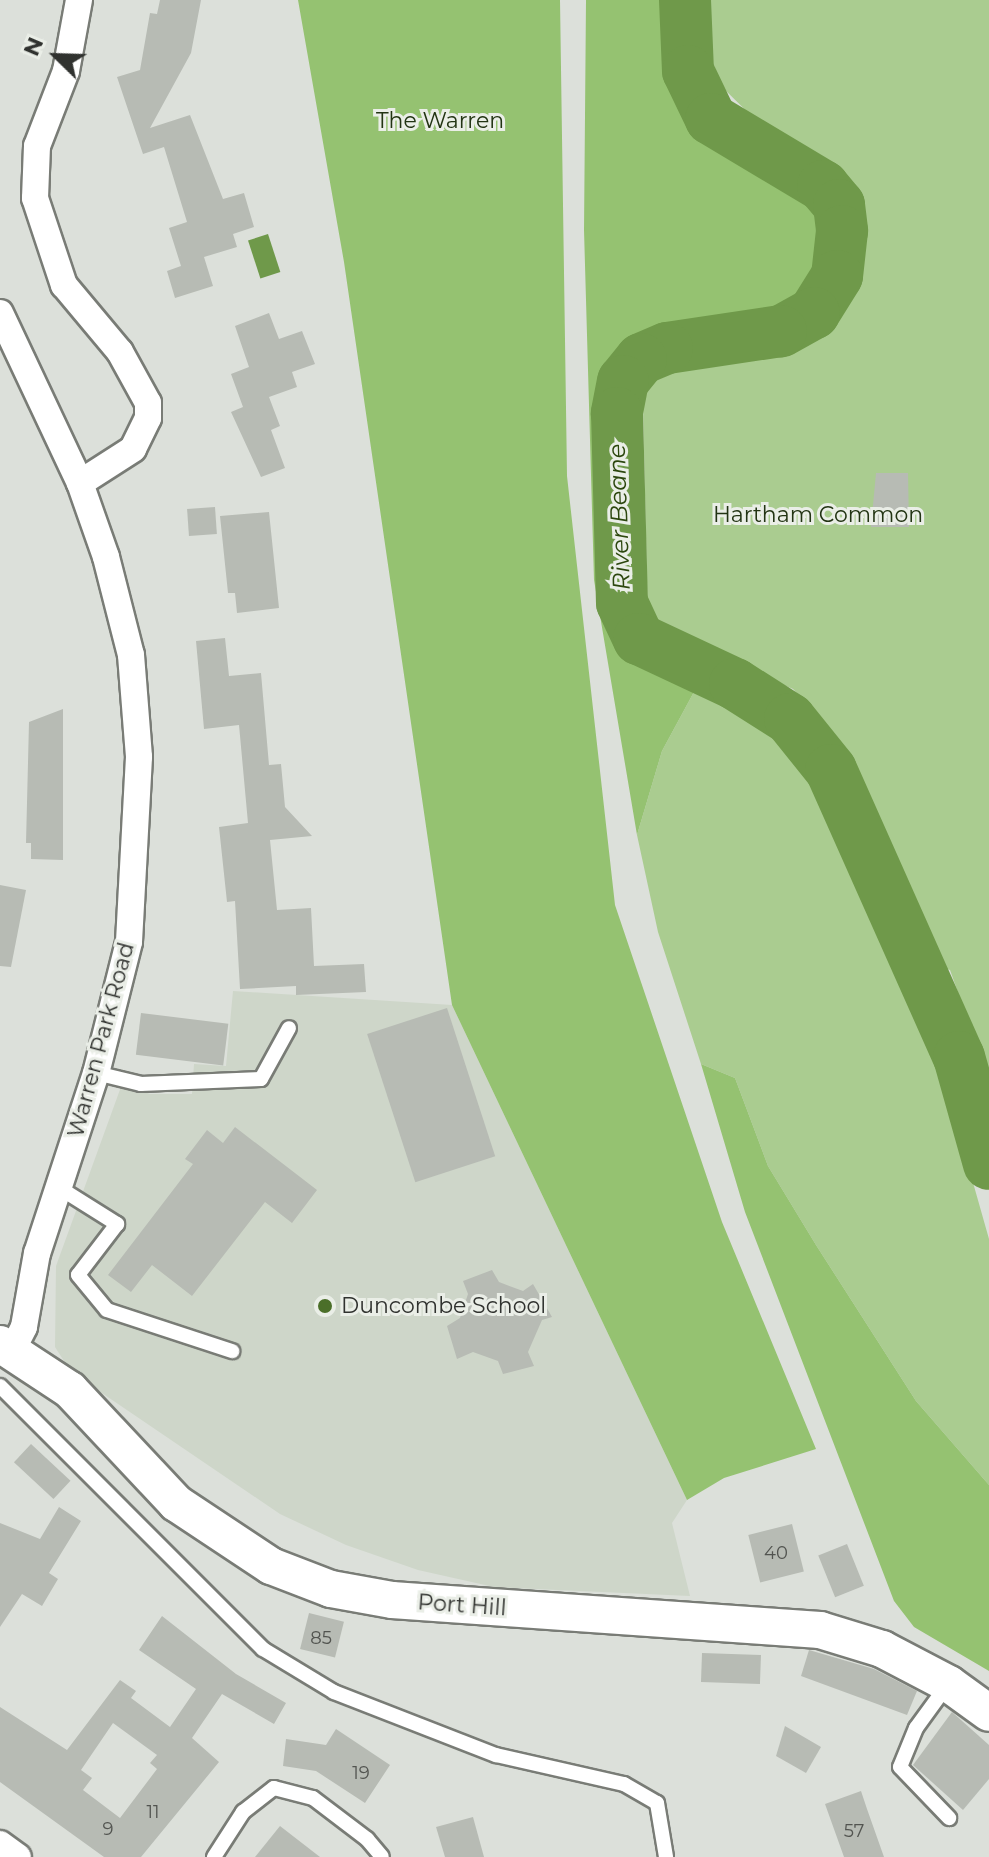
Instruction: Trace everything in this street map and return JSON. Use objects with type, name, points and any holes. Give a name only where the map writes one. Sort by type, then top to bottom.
[{"type":"main road","name":"Port Hill","points":[[6,1347],[70,1390],[176,1503],[271,1566],[331,1589],[392,1600],[820,1630],[882,1649],[949,1684],[989,1713]]},
{"type":"street","points":[[79,0],[66,71],[37,146],[35,198],[64,285],[120,352],[144,395],[148,418],[133,449],[80,483]]},
{"type":"street","name":"Warren Park Road","points":[[0,313],[80,483],[106,557],[128,642],[139,757],[129,942],[96,1073],[37,1253],[24,1327],[6,1347]]},
{"type":"street","points":[[0,1844],[18,1857]]},
{"type":"lane","points":[[96,1073],[141,1084],[261,1079],[289,1028]]},
{"type":"lane","points":[[58,1187],[117,1224],[78,1275],[107,1310],[232,1351]]},
{"type":"lane","points":[[0,1386],[263,1649],[334,1692],[496,1755],[624,1784],[657,1803],[666,1857]]},
{"type":"lane","points":[[949,1684],[916,1728],[900,1767],[949,1818]]},
{"type":"lane","points":[[214,1857],[243,1812],[274,1788],[313,1798],[367,1839],[382,1857]]},
{"type":"shaded area","points":[[268,234],[280,272],[260,279],[248,240]]},
{"type":"shaded area","name":"Duncombe School","points":[[233,991],[452,1005],[687,1500],[672,1523],[690,1596],[494,1587],[418,1570],[346,1545],[280,1514],[71,1372],[55,1347],[56,1266],[122,1084],[150,1094],[192,1094],[194,1064],[226,1066]]},
{"type":"green space","name":"The Warren","points":[[298,0],[560,0],[567,476],[615,905],[722,1222],[816,1449],[724,1478],[687,1500],[452,1005],[344,262]]},
{"type":"green space","points":[[586,0],[664,0],[662,51],[685,110],[730,152],[801,189],[821,219],[825,249],[819,282],[773,317],[649,336],[610,374],[604,406],[618,632],[649,671],[695,690],[662,751],[637,835],[594,580],[584,230]]},
{"type":"green space","name":"Hartham Common","points":[[708,0],[989,0],[989,1079],[950,970],[933,964],[847,756],[814,711],[793,689],[702,650],[671,645],[648,625],[643,407],[652,373],[669,357],[791,347],[830,319],[850,285],[865,238],[851,180],[821,155],[770,134],[722,87],[702,33]]},
{"type":"green space","points":[[695,690],[767,724],[803,764],[836,820],[856,880],[938,1059],[989,1239],[989,1485],[916,1401],[816,1245],[768,1166],[735,1078],[701,1064],[658,932],[637,835],[662,751]]},
{"type":"green space","points":[[701,1064],[735,1078],[768,1166],[816,1245],[916,1401],[989,1485],[989,1671],[914,1627],[894,1601],[745,1212]]},
{"type":"building","points":[[160,0],[201,0],[191,53],[150,128],[190,115],[223,199],[244,193],[254,227],[233,234],[237,247],[204,257],[213,286],[175,298],[167,271],[181,266],[169,228],[187,222],[164,147],[143,154],[117,77],[140,70],[150,13],[157,14]]},
{"type":"building","points":[[269,313],[279,339],[302,331],[315,364],[292,372],[297,387],[269,397],[280,426],[271,430],[285,468],[261,477],[231,412],[243,407],[231,374],[249,367],[235,326]]},
{"type":"building","points":[[876,473],[908,473],[909,527],[871,527]]},
{"type":"building","points":[[215,507],[217,534],[189,536],[187,509]]},
{"type":"building","points":[[269,512],[279,608],[237,613],[235,593],[228,593],[220,516]]},
{"type":"building","points":[[225,638],[229,676],[261,673],[269,765],[281,764],[285,807],[312,836],[270,840],[277,910],[311,908],[314,966],[364,964],[366,992],[296,995],[296,986],[240,989],[235,901],[227,902],[219,827],[248,823],[239,725],[204,729],[196,641]]},
{"type":"building","points":[[63,709],[63,860],[31,859],[31,843],[26,843],[29,722]]},
{"type":"building","points":[[0,885],[26,890],[11,967],[0,966]]},
{"type":"building","points":[[447,1008],[495,1156],[415,1182],[367,1034]]},
{"type":"building","points":[[141,1013],[228,1024],[223,1065],[136,1055]]},
{"type":"building","points":[[235,1127],[317,1190],[292,1223],[265,1202],[192,1296],[152,1265],[131,1292],[108,1275],[193,1164],[185,1159],[207,1130],[223,1143]]},
{"type":"building","points":[[492,1270],[499,1282],[523,1291],[533,1284],[552,1317],[542,1320],[528,1352],[534,1366],[503,1374],[498,1361],[473,1352],[457,1359],[447,1326],[460,1318],[468,1294],[463,1281]]},
{"type":"building","points":[[31,1444],[70,1481],[53,1499],[14,1462]]},
{"type":"building","points":[[59,1507],[81,1521],[49,1573],[58,1579],[42,1606],[22,1594],[0,1627],[0,1523],[40,1539]]},
{"type":"building","points":[[792,1524],[804,1572],[760,1582],[748,1535]]},
{"type":"building","points":[[847,1544],[864,1586],[835,1597],[818,1556]]},
{"type":"building","points":[[309,1613],[344,1622],[335,1658],[300,1649]]},
{"type":"building","points":[[162,1616],[236,1674],[286,1703],[274,1724],[222,1694],[192,1738],[219,1762],[141,1857],[104,1857],[0,1782],[0,1707],[67,1750],[120,1680],[136,1691],[131,1698],[170,1727],[196,1689],[139,1650]],"holes":[[[113,1723],[157,1755],[150,1763],[157,1769],[120,1818],[83,1790],[92,1778],[81,1770]]]},
{"type":"building","points":[[809,1650],[874,1669],[917,1691],[907,1715],[801,1676]]},
{"type":"building","points":[[702,1653],[761,1655],[760,1684],[701,1682]]},
{"type":"building","points":[[952,1712],[989,1745],[989,1779],[963,1810],[913,1765]]},
{"type":"building","points":[[785,1726],[821,1747],[806,1773],[776,1756]]},
{"type":"building","points":[[336,1729],[390,1765],[365,1803],[316,1771],[283,1766],[286,1739],[326,1745]]},
{"type":"building","points":[[861,1791],[884,1857],[844,1857],[825,1804]]},
{"type":"building","points":[[473,1817],[484,1857],[445,1857],[436,1827]]},
{"type":"building","points":[[280,1826],[320,1857],[255,1857]]},
{"type":"waterway","name":"River Beane","points":[[685,0],[688,71],[711,119],[823,186],[839,205],[842,231],[837,276],[814,313],[781,331],[667,348],[641,359],[623,381],[617,413],[622,603],[639,639],[735,684],[790,719],[831,770],[959,1057],[989,1164]]},
{"type":"place","name":"Duncombe School","points":[[325,1306]]}]
